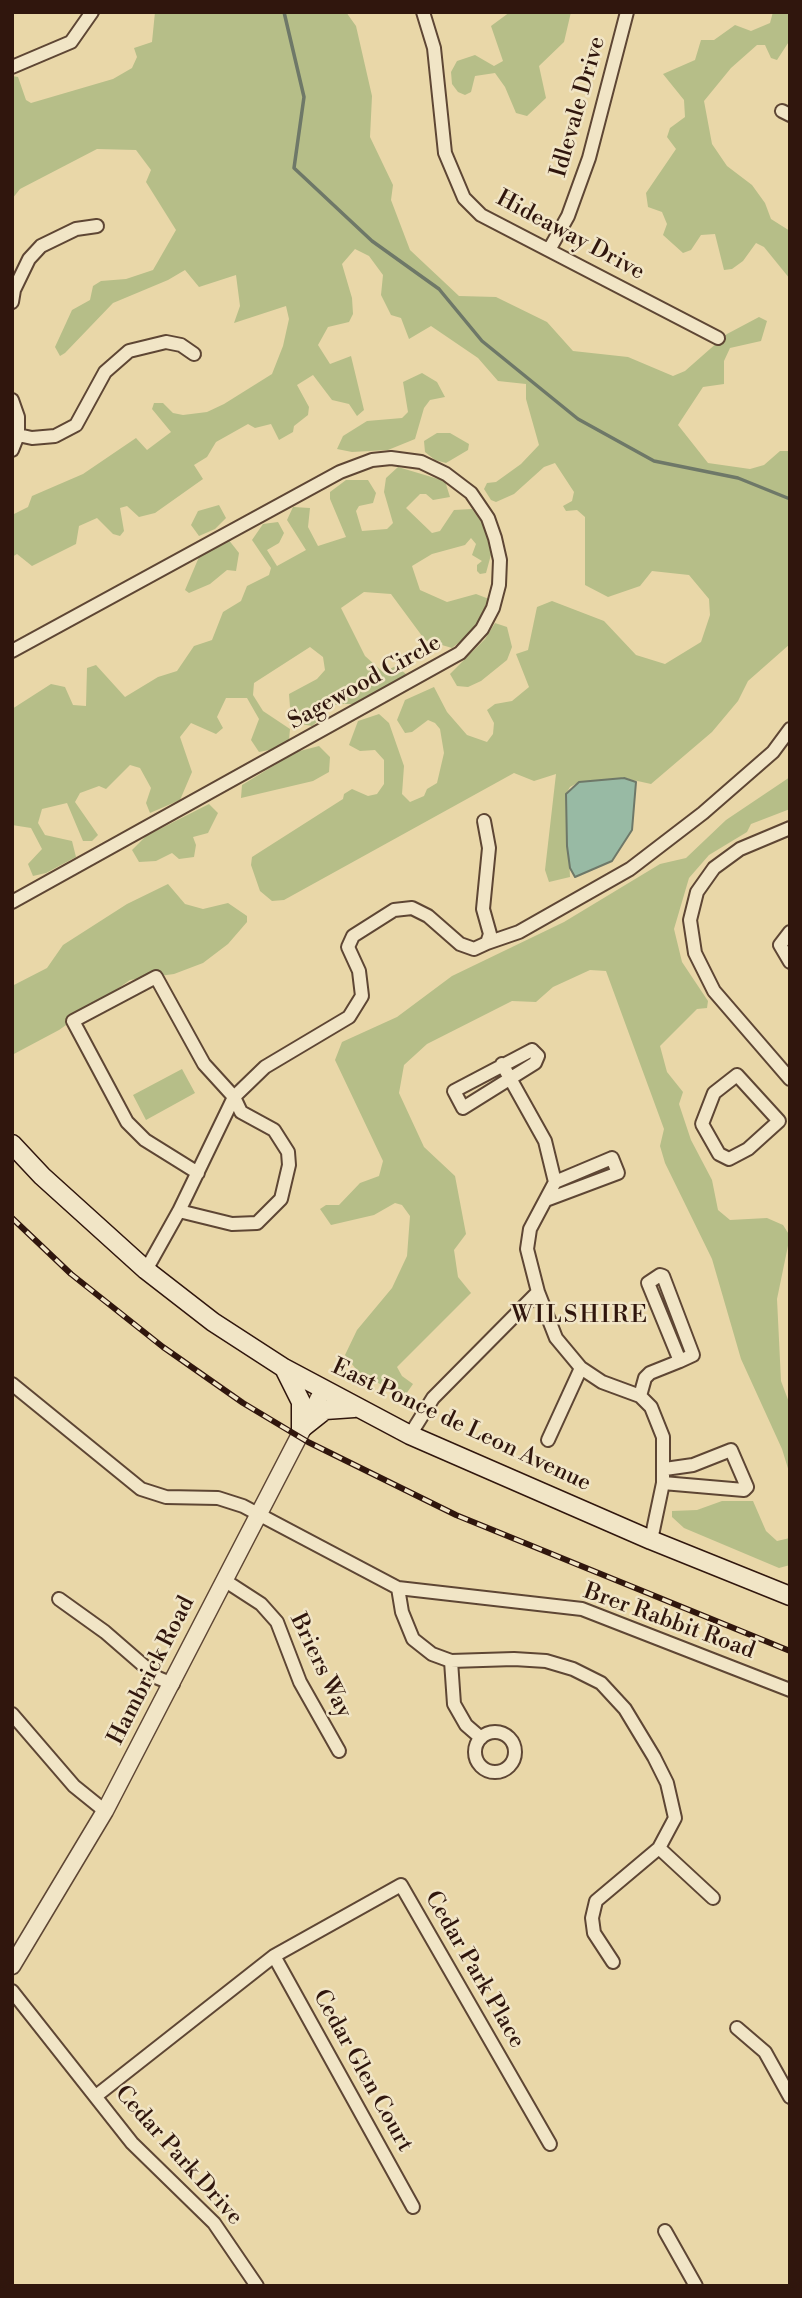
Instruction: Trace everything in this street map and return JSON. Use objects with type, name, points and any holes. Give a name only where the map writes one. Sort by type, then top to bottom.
[{"type":"main road","name":"East Ponce de Leon Avenue","points":[[12,1144],[42,1176],[146,1270],[213,1322],[323,1391],[410,1435],[651,1540],[790,1596]]},
{"type":"main road","points":[[284,1368],[300,1402],[302,1429]]},
{"type":"main road","points":[[302,1429],[325,1410],[355,1408]]},
{"type":"street","points":[[12,68],[71,43],[92,12]]},
{"type":"street","name":"Hideaway Drive","points":[[423,12],[434,48],[445,153],[464,198],[481,215],[718,338]]},
{"type":"street","name":"Idlevale Drive","points":[[549,250],[568,216],[589,158],[627,12]]},
{"type":"street","points":[[12,302],[14,290],[29,260],[41,246],[76,229],[97,226]]},
{"type":"street","points":[[18,435],[32,438],[55,436],[76,425],[105,372],[129,351],[166,342],[181,345],[194,354]]},
{"type":"street","points":[[12,400],[18,417],[18,435],[12,450]]},
{"type":"street","name":"Sagewood Circle","points":[[12,652],[340,472],[372,460],[391,458],[421,462],[446,474],[471,493],[488,518],[495,538],[500,572],[493,608],[482,629],[460,653],[12,902]]},
{"type":"street","points":[[146,1270],[179,1211],[234,1097],[265,1067],[349,1017],[362,996],[359,971],[348,947],[353,936],[394,910],[412,908],[428,916],[460,944],[474,948],[519,932],[630,869],[704,813],[763,761],[790,729]]},
{"type":"street","points":[[484,821],[489,848],[483,909],[491,934],[487,943]]},
{"type":"street","points":[[790,828],[740,849],[714,868],[697,892],[690,920],[695,953],[714,991],[790,1079]]},
{"type":"street","points":[[790,932],[780,945],[790,962]]},
{"type":"street","points":[[179,1211],[232,1224],[257,1223],[281,1199],[289,1165],[288,1152],[274,1130],[241,1112],[234,1097],[204,1064],[156,977],[73,1021],[127,1122],[145,1140],[198,1173]]},
{"type":"street","points":[[532,1051],[538,1056],[535,1063],[510,1080],[463,1108],[454,1091],[527,1052],[532,1051]]},
{"type":"street","points":[[502,1064],[545,1141],[555,1182]]},
{"type":"street","points":[[737,1075],[785,1117],[748,1149],[729,1158],[719,1154],[702,1124],[714,1093],[737,1075]]},
{"type":"street","points":[[545,1200],[618,1173],[612,1158],[555,1182],[545,1200],[530,1229],[527,1249],[538,1292],[556,1338],[581,1368],[602,1382],[640,1396],[651,1407],[663,1437],[665,1469],[651,1540]]},
{"type":"street","points":[[640,1396],[645,1378],[650,1373],[680,1361],[693,1355],[663,1276],[660,1275],[649,1283],[680,1361]]},
{"type":"street","points":[[410,1435],[433,1398],[538,1292]]},
{"type":"street","points":[[548,1440],[581,1368]]},
{"type":"street","name":"Brer Rabbit Road","points":[[12,1384],[141,1489],[166,1497],[218,1498],[257,1514],[398,1588],[582,1609],[790,1690]]},
{"type":"street","name":"Hambrick Road","points":[[12,1966],[105,1811],[323,1391]]},
{"type":"street","points":[[663,1483],[744,1490],[747,1487],[731,1450],[693,1465],[665,1469]]},
{"type":"street","name":"Briers Way","points":[[224,1580],[261,1604],[277,1622],[300,1682],[339,1751]]},
{"type":"street","points":[[398,1588],[402,1612],[413,1639],[432,1654],[451,1661],[546,1661],[573,1669],[601,1683],[625,1709],[667,1783],[675,1818],[659,1848],[596,1900],[592,1917],[594,1933],[613,1962]]},
{"type":"street","points":[[59,1599],[105,1632],[158,1678],[173,1684]]},
{"type":"street","points":[[451,1661],[454,1704],[466,1725],[481,1738]]},
{"type":"street","points":[[12,1714],[74,1786],[105,1811]]},
{"type":"street","points":[[659,1848],[713,1898]]},
{"type":"street","name":"Cedar Park Place","points":[[96,2096],[274,1956],[401,1885],[550,2144]]},
{"type":"street","name":"Cedar Glen Court","points":[[274,1956],[413,2207]]},
{"type":"street","name":"Cedar Park Drive","points":[[12,1991],[132,2143],[214,2224],[257,2286]]},
{"type":"street","points":[[737,2028],[765,2052],[790,2097]]},
{"type":"street","points":[[665,2231],[696,2286]]},
{"type":"shaded area","points":[[155,12],[346,12],[356,26],[372,96],[370,137],[393,185],[391,200],[410,250],[459,296],[496,297],[547,322],[573,351],[628,357],[673,376],[685,371],[727,334],[759,317],[767,321],[761,341],[730,348],[724,361],[724,384],[703,387],[678,425],[708,463],[750,469],[764,465],[780,451],[790,451],[790,644],[748,681],[738,701],[712,732],[651,784],[624,778],[579,782],[570,787],[566,794],[570,877],[549,882],[545,870],[556,774],[534,781],[514,773],[284,900],[272,901],[260,891],[251,865],[252,857],[343,799],[344,794],[352,789],[368,796],[377,794],[384,784],[384,760],[375,750],[360,751],[349,745],[358,721],[379,714],[389,723],[404,766],[402,794],[410,802],[424,796],[427,789],[437,783],[444,753],[440,729],[435,723],[428,720],[412,732],[405,733],[397,720],[405,700],[434,687],[447,712],[467,735],[487,742],[493,734],[494,723],[487,710],[495,704],[512,701],[529,687],[516,654],[528,650],[537,607],[552,601],[604,621],[636,655],[665,664],[701,642],[710,615],[709,599],[689,575],[652,571],[640,586],[608,597],[585,585],[585,517],[577,510],[566,511],[563,506],[572,501],[574,492],[555,463],[544,467],[514,494],[496,502],[491,500],[484,489],[487,483],[496,482],[521,464],[539,445],[526,399],[526,384],[498,381],[478,358],[431,326],[409,339],[401,318],[391,315],[381,295],[383,275],[369,256],[355,249],[342,264],[352,298],[353,314],[349,322],[328,327],[318,345],[330,364],[351,356],[364,410],[357,416],[349,404],[332,400],[313,375],[297,385],[309,407],[308,415],[294,426],[293,432],[279,440],[271,424],[255,428],[248,424],[216,442],[207,457],[194,465],[203,479],[155,513],[139,517],[127,506],[120,508],[124,531],[120,536],[113,534],[97,518],[79,526],[76,544],[32,566],[17,554],[12,557],[12,515],[28,507],[32,496],[83,474],[136,438],[147,450],[171,432],[152,409],[154,403],[163,403],[173,413],[183,415],[207,412],[224,404],[272,374],[283,346],[289,319],[286,306],[234,323],[240,306],[236,275],[199,287],[185,270],[113,303],[60,356],[55,347],[72,310],[90,300],[93,286],[101,281],[126,279],[153,270],[176,230],[146,182],[151,170],[136,150],[97,149],[20,189],[12,199],[12,76],[18,77],[26,100],[31,103],[113,79],[132,68],[137,57],[134,48],[152,42]]},
{"type":"shaded area","points":[[510,12],[571,12],[564,42],[539,66],[546,98],[527,116],[516,113],[505,87],[495,73],[475,76],[471,92],[465,95],[458,92],[452,84],[451,72],[457,61],[475,55],[494,66],[503,61],[491,26]]},
{"type":"shaded area","points":[[773,12],[790,12],[790,40],[777,60],[771,58],[765,45],[757,45],[731,68],[704,101],[712,144],[727,166],[752,185],[765,203],[771,219],[790,231],[790,279],[764,247],[756,243],[743,261],[732,269],[724,270],[715,234],[701,235],[691,250],[683,253],[663,235],[667,224],[662,212],[648,207],[646,193],[676,149],[667,137],[670,128],[685,117],[684,100],[663,74],[695,60],[701,40],[714,40],[735,25],[751,31],[770,23]]},
{"type":"shaded area","points":[[422,373],[437,382],[445,397],[430,400],[424,408],[415,439],[388,450],[352,452],[337,449],[343,436],[367,421],[402,418],[408,412],[403,382]]},
{"type":"shaded area","points":[[437,433],[450,433],[469,444],[468,450],[446,463],[435,460],[425,452],[424,441]]},
{"type":"shaded area","points":[[398,467],[445,481],[450,497],[433,500],[426,494],[420,494],[406,508],[432,533],[440,531],[454,510],[472,509],[488,531],[492,551],[486,573],[480,574],[477,571],[477,565],[482,561],[472,555],[476,544],[471,538],[465,545],[432,554],[412,566],[420,590],[447,602],[476,594],[489,599],[472,632],[452,648],[425,640],[391,594],[364,592],[341,608],[365,656],[383,672],[396,666],[406,674],[400,683],[356,704],[340,704],[320,709],[318,721],[312,726],[301,724],[290,707],[289,694],[317,679],[325,670],[323,657],[310,647],[254,683],[253,695],[263,711],[290,729],[289,740],[274,749],[259,752],[251,740],[259,719],[247,698],[226,698],[217,717],[223,728],[216,734],[191,723],[180,737],[192,772],[180,800],[150,813],[146,803],[151,788],[140,768],[130,765],[106,789],[99,786],[80,793],[75,802],[98,835],[92,841],[83,841],[67,803],[42,809],[38,823],[45,835],[72,841],[76,857],[46,873],[33,876],[28,864],[42,849],[31,828],[12,825],[12,709],[51,684],[65,687],[73,705],[86,706],[87,668],[96,665],[125,697],[158,677],[177,671],[194,646],[212,640],[223,612],[241,601],[247,586],[269,575],[271,568],[252,540],[263,524],[278,522],[284,533],[279,543],[267,550],[277,566],[306,550],[287,520],[293,507],[310,508],[308,527],[318,546],[346,537],[330,499],[330,492],[346,480],[368,480],[376,493],[373,503],[359,506],[356,511],[362,531],[387,529],[393,523],[384,492],[386,478]]},
{"type":"shaded area","points":[[219,505],[226,518],[215,529],[199,536],[191,525],[198,511]]},
{"type":"shaded area","points":[[228,539],[239,553],[236,571],[227,570],[210,584],[189,593],[185,590],[199,557],[214,545]]},
{"type":"shaded area","points":[[495,623],[507,627],[512,647],[507,660],[481,681],[468,687],[457,686],[450,674],[485,639]]},
{"type":"shaded area","points":[[319,746],[330,757],[329,772],[313,781],[241,798],[242,785],[296,752]]},
{"type":"shaded area","points":[[790,777],[790,809],[751,824],[747,832],[709,855],[689,878],[674,929],[682,962],[708,1001],[707,1008],[697,1009],[660,1046],[667,1072],[683,1092],[679,1104],[691,1140],[712,1180],[718,1210],[730,1220],[767,1218],[783,1225],[790,1236],[777,1299],[781,1381],[790,1405],[790,1475],[782,1449],[741,1359],[712,1259],[665,1163],[660,1146],[664,1129],[606,971],[590,970],[553,987],[536,1002],[512,1001],[427,1044],[404,1065],[399,1093],[424,1147],[455,1176],[466,1234],[454,1250],[458,1277],[471,1293],[397,1367],[402,1376],[413,1384],[406,1394],[401,1395],[359,1373],[345,1355],[357,1330],[392,1288],[407,1256],[410,1216],[402,1205],[395,1203],[374,1215],[331,1225],[320,1209],[326,1205],[339,1205],[360,1183],[379,1176],[383,1161],[335,1060],[342,1042],[397,1017],[452,976],[564,922],[660,864],[686,858],[726,820]]},
{"type":"shaded area","points":[[624,778],[636,782],[632,830],[612,861],[575,877],[570,868],[567,846],[566,794],[579,782]]},
{"type":"shaded area","points":[[209,804],[218,813],[208,833],[193,837],[196,845],[194,857],[179,859],[172,853],[156,861],[139,862],[132,850],[146,836]]},
{"type":"shaded area","points":[[168,884],[185,904],[203,909],[228,903],[247,916],[247,922],[228,944],[203,963],[174,974],[130,980],[59,1030],[12,1055],[12,986],[47,968],[63,945],[127,904]]},
{"type":"shaded area","points":[[182,1069],[195,1093],[146,1120],[133,1095]]},
{"type":"shaded area","points":[[722,1501],[753,1501],[766,1531],[777,1541],[790,1538],[790,1565],[779,1568],[684,1528],[672,1517],[672,1511],[697,1510]]},
{"type":"waterway","points":[[284,12],[304,97],[294,168],[372,241],[439,289],[482,341],[578,419],[654,461],[738,478],[790,499]]},
{"type":"railway","points":[[12,1218],[71,1274],[163,1347],[243,1403],[308,1442],[456,1515],[790,1651]]},
{"type":"district","name":"WILSHIRE","points":[[580,1316]]}]
